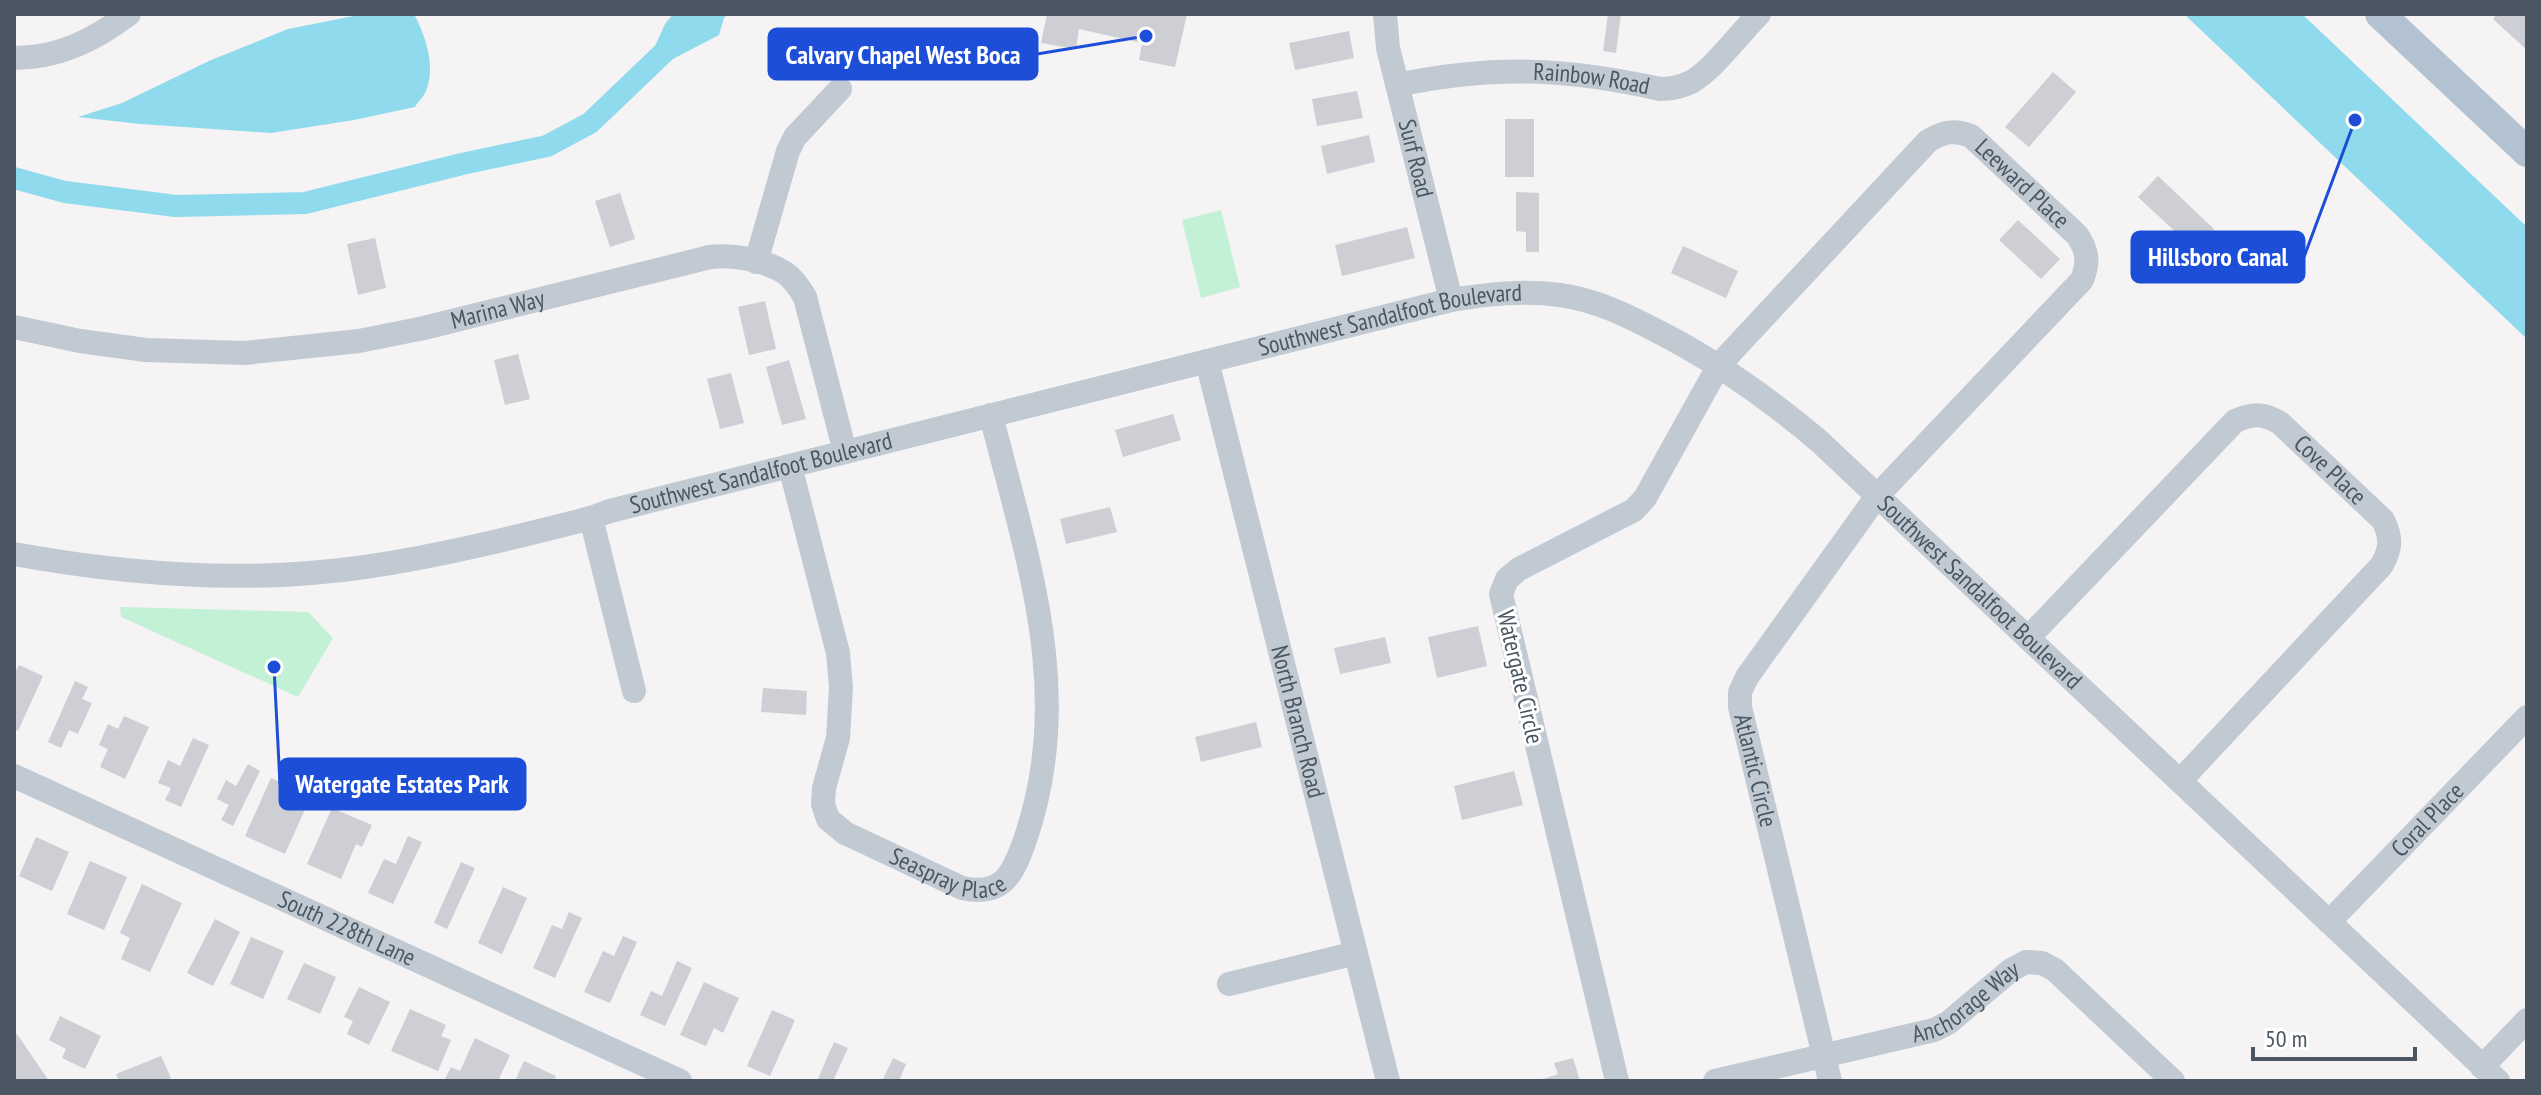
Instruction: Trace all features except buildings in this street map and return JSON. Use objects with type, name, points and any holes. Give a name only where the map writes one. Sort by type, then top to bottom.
[{"type":"main road","points":[[2380,14],[2527,152]]},
{"type":"street","points":[[14,58],[36,57],[71,49],[103,33],[129,14]]},
{"type":"street","name":"Surf Road","points":[[1385,14],[1388,48],[1451,300]]},
{"type":"street","name":"Rainbow Road","points":[[1397,85],[1445,75],[1532,70],[1570,72],[1660,89],[1674,88],[1692,82],[1704,72],[1759,14]]},
{"type":"street","points":[[756,262],[788,151],[795,137],[840,89]]},
{"type":"street","name":"Leeward Place","points":[[1719,365],[1928,141],[1941,133],[1955,131],[1971,136],[2077,235],[2086,248],[2088,265],[2082,280],[1877,496]]},
{"type":"street","name":"Marina Way","points":[[14,327],[80,341],[146,350],[245,353],[359,341],[424,328],[726,255],[784,272],[805,297],[845,452]]},
{"type":"street","name":"Southwest Sandalfoot Boulevard","points":[[14,554],[67,564],[215,576],[290,574],[436,555],[1451,300],[1488,293],[1525,292],[1563,296],[1599,304],[1653,328],[1719,365],[1771,401],[1819,441],[2490,1074]]},
{"type":"street","name":"North Branch Road","points":[[1207,361],[1388,1081]]},
{"type":"street","name":"Watergate Circle","points":[[1617,1081],[1501,594],[1507,579],[1519,569],[1634,510],[1645,498],[1719,365]]},
{"type":"street","name":"Cove Place","points":[[2028,638],[2235,421],[2250,414],[2267,415],[2280,423],[2372,509],[2383,520],[2390,535],[2390,551],[2382,565],[2180,781]]},
{"type":"street","name":"Seaspray Place","points":[[790,466],[839,664],[839,729],[824,788],[823,804],[828,819],[845,833],[962,888],[977,891],[989,889],[1006,880],[1015,867],[1033,817],[1048,730],[1046,657],[1038,605],[991,415]]},
{"type":"street","name":"Atlantic Circle","points":[[1830,1081],[1740,707],[1740,692],[1747,677],[1877,496]]},
{"type":"street","points":[[591,518],[634,691]]},
{"type":"street","name":"Coral Place","points":[[2329,922],[2527,717]]},
{"type":"street","name":"South 228th Lane","points":[[14,776],[680,1081]]},
{"type":"street","points":[[1229,984],[1356,953]]},
{"type":"street","name":"Anchorage Way","points":[[1715,1081],[1934,1030],[1948,1023],[2011,970],[2026,962],[2042,963],[2055,970],[2173,1081]]},
{"type":"street","points":[[2490,1074],[2527,1020]]},
{"type":"green space","points":[[1221,210],[1240,287],[1201,298],[1182,220]]},
{"type":"green space","points":[[120,607],[308,612],[333,638],[298,697],[121,617]]},
{"type":"water","points":[[364,14],[415,16],[426,43],[430,72],[426,91],[415,107],[271,133],[78,117],[122,103],[211,60],[288,29]]},
{"type":"water","points":[[673,14],[728,14],[719,35],[642,75],[665,24]]},
{"type":"water","points":[[2184,14],[2302,14],[2527,227],[2527,339]]},
{"type":"waterway","points":[[14,178],[65,192],[176,206],[305,203],[547,146],[590,123],[704,14]]},
{"type":"place","name":"Calvary Chapel West Boca","points":[[1146,36]]},
{"type":"place","name":"Hillsboro Canal","points":[[2355,120]]},
{"type":"place","name":"Watergate Estates Park","points":[[274,667]]}]
